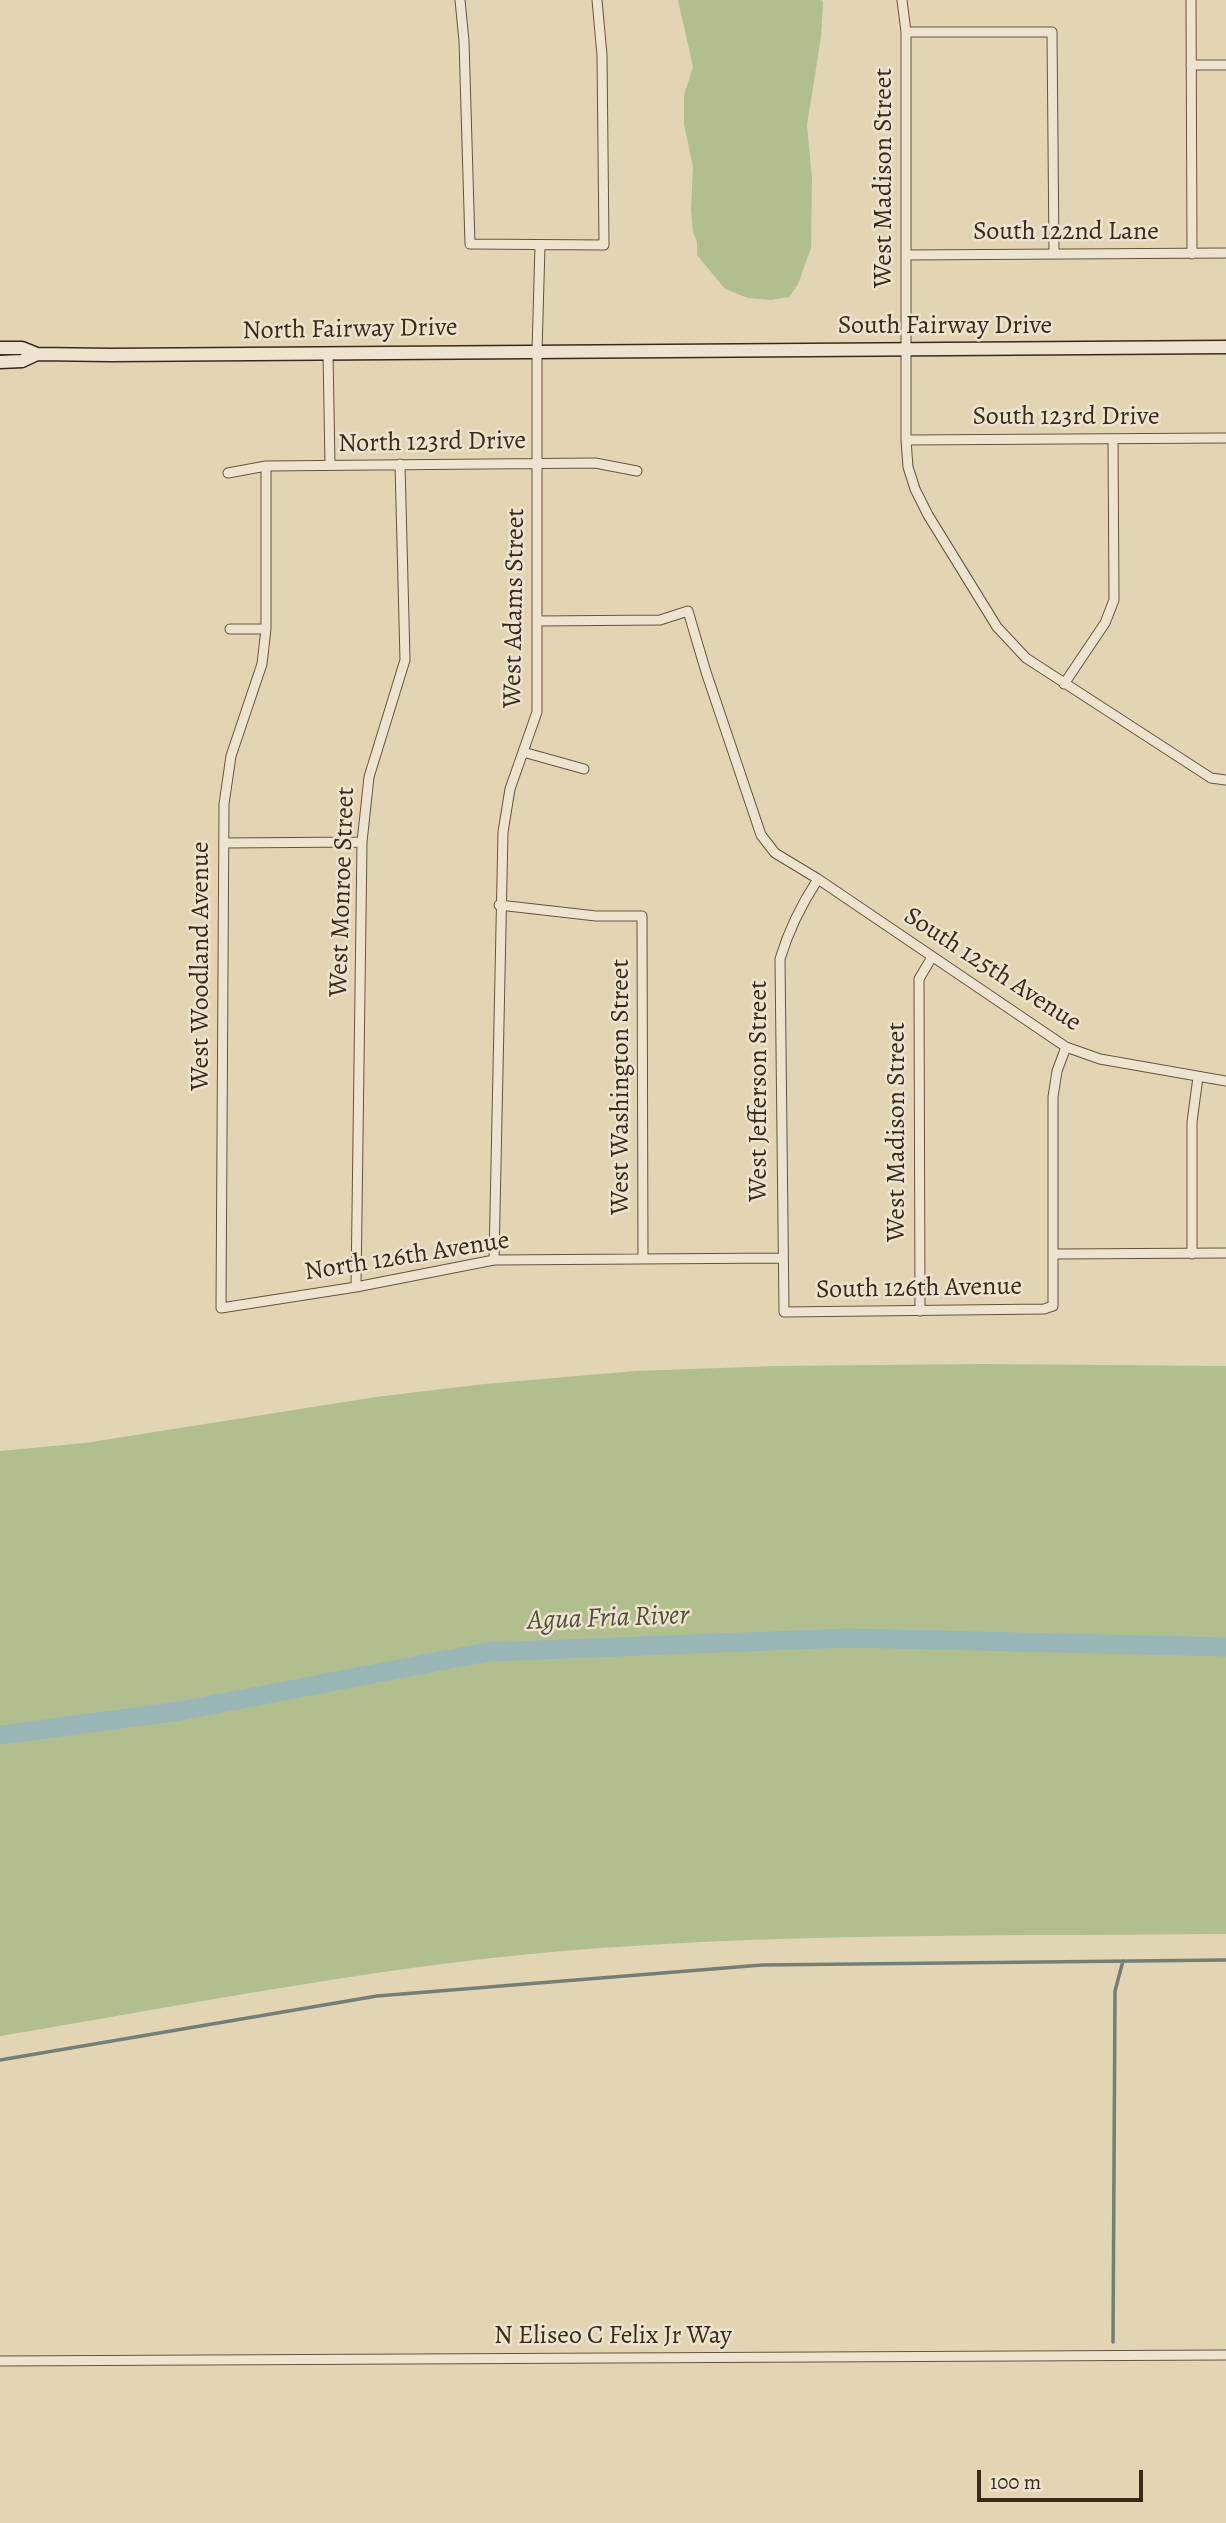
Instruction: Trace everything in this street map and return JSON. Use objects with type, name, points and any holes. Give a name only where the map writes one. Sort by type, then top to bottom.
[{"type":"street","points":[[460,0],[464,41],[470,244],[604,245],[602,55],[597,0]]},
{"type":"street","name":"West Madison Street","points":[[902,0],[906,32],[906,440],[908,467],[915,489],[928,515],[997,627],[1026,658],[1211,778],[1226,780]]},
{"type":"street","points":[[1191,0],[1192,254]]},
{"type":"street","points":[[906,32],[1052,32],[1054,253]]},
{"type":"street","points":[[1191,65],[1226,65]]},
{"type":"street","name":"West Adams Street","points":[[494,1260],[499,905],[503,832],[510,789],[537,712],[537,352],[540,245]]},
{"type":"street","name":"South 122nd Lane","points":[[906,255],[1226,253]]},
{"type":"street","name":"North Fairway Drive","points":[[0,348],[22,348],[37,354],[122,355],[664,351]]},
{"type":"street","name":"South Fairway Drive","points":[[664,351],[1226,348]]},
{"type":"street","points":[[328,353],[330,465]]},
{"type":"street","name":"North Fairway Drive","points":[[0,362],[22,361],[37,354]]},
{"type":"street","name":"South 123rd Drive","points":[[906,440],[1226,438]]},
{"type":"street","points":[[1065,684],[1105,623],[1114,600],[1113,439]]},
{"type":"street","name":"North 123rd Drive","points":[[228,472],[266,466],[538,463],[595,463],[637,471]]},
{"type":"street","name":"West Monroe Street","points":[[356,1287],[362,842],[369,777],[405,660],[400,464]]},
{"type":"street","name":"West Woodland Avenue","points":[[221,1308],[224,804],[231,757],[262,664],[266,629],[266,466]]},
{"type":"street","name":"South 125th Avenue","points":[[538,621],[660,620],[688,611],[761,835],[775,853],[818,879],[1066,1047],[1100,1059],[1226,1081]]},
{"type":"street","points":[[230,629],[266,629]]},
{"type":"street","points":[[523,751],[584,769]]},
{"type":"street","points":[[224,843],[362,842]]},
{"type":"street","name":"West Jefferson Street","points":[[784,1312],[780,959],[788,931],[818,879]]},
{"type":"street","name":"West Washington Street","points":[[499,905],[596,916],[642,916],[643,1258]]},
{"type":"street","name":"West Madison Street","points":[[920,1311],[919,979],[932,957]]},
{"type":"street","points":[[1055,1254],[1054,1097],[1057,1071],[1066,1047]]},
{"type":"street","points":[[1192,1254],[1192,1122],[1198,1077]]},
{"type":"street","name":"South 126th Avenue","points":[[784,1312],[1044,1309],[1053,1306],[1055,1254],[1226,1253]]},
{"type":"street","name":"North 126th Avenue","points":[[221,1308],[356,1287],[494,1260],[643,1258]]},
{"type":"street","name":"South 126th Avenue","points":[[643,1258],[783,1258]]},
{"type":"street","name":"N Eliseo C Felix Jr Way","points":[[0,2361],[1226,2356]]},
{"type":"green space","points":[[678,0],[823,2],[821,37],[807,125],[812,179],[811,248],[798,284],[789,297],[771,300],[748,298],[725,289],[697,255],[691,211],[693,167],[684,124],[684,95],[693,67]]},
{"type":"green space","points":[[776,1366],[1226,1366],[1226,1934],[757,1940],[525,1954],[375,1973],[0,2036],[0,1451],[85,1443],[376,1397],[484,1384],[636,1371]]},
{"type":"waterway","name":"Agua Fria River","points":[[0,1735],[180,1711],[487,1652],[849,1638],[1226,1647]]},
{"type":"waterway","points":[[0,2060],[377,1996],[762,1965],[1226,1960]]},
{"type":"waterway","points":[[1113,2342],[1115,1991],[1123,1961]]}]
